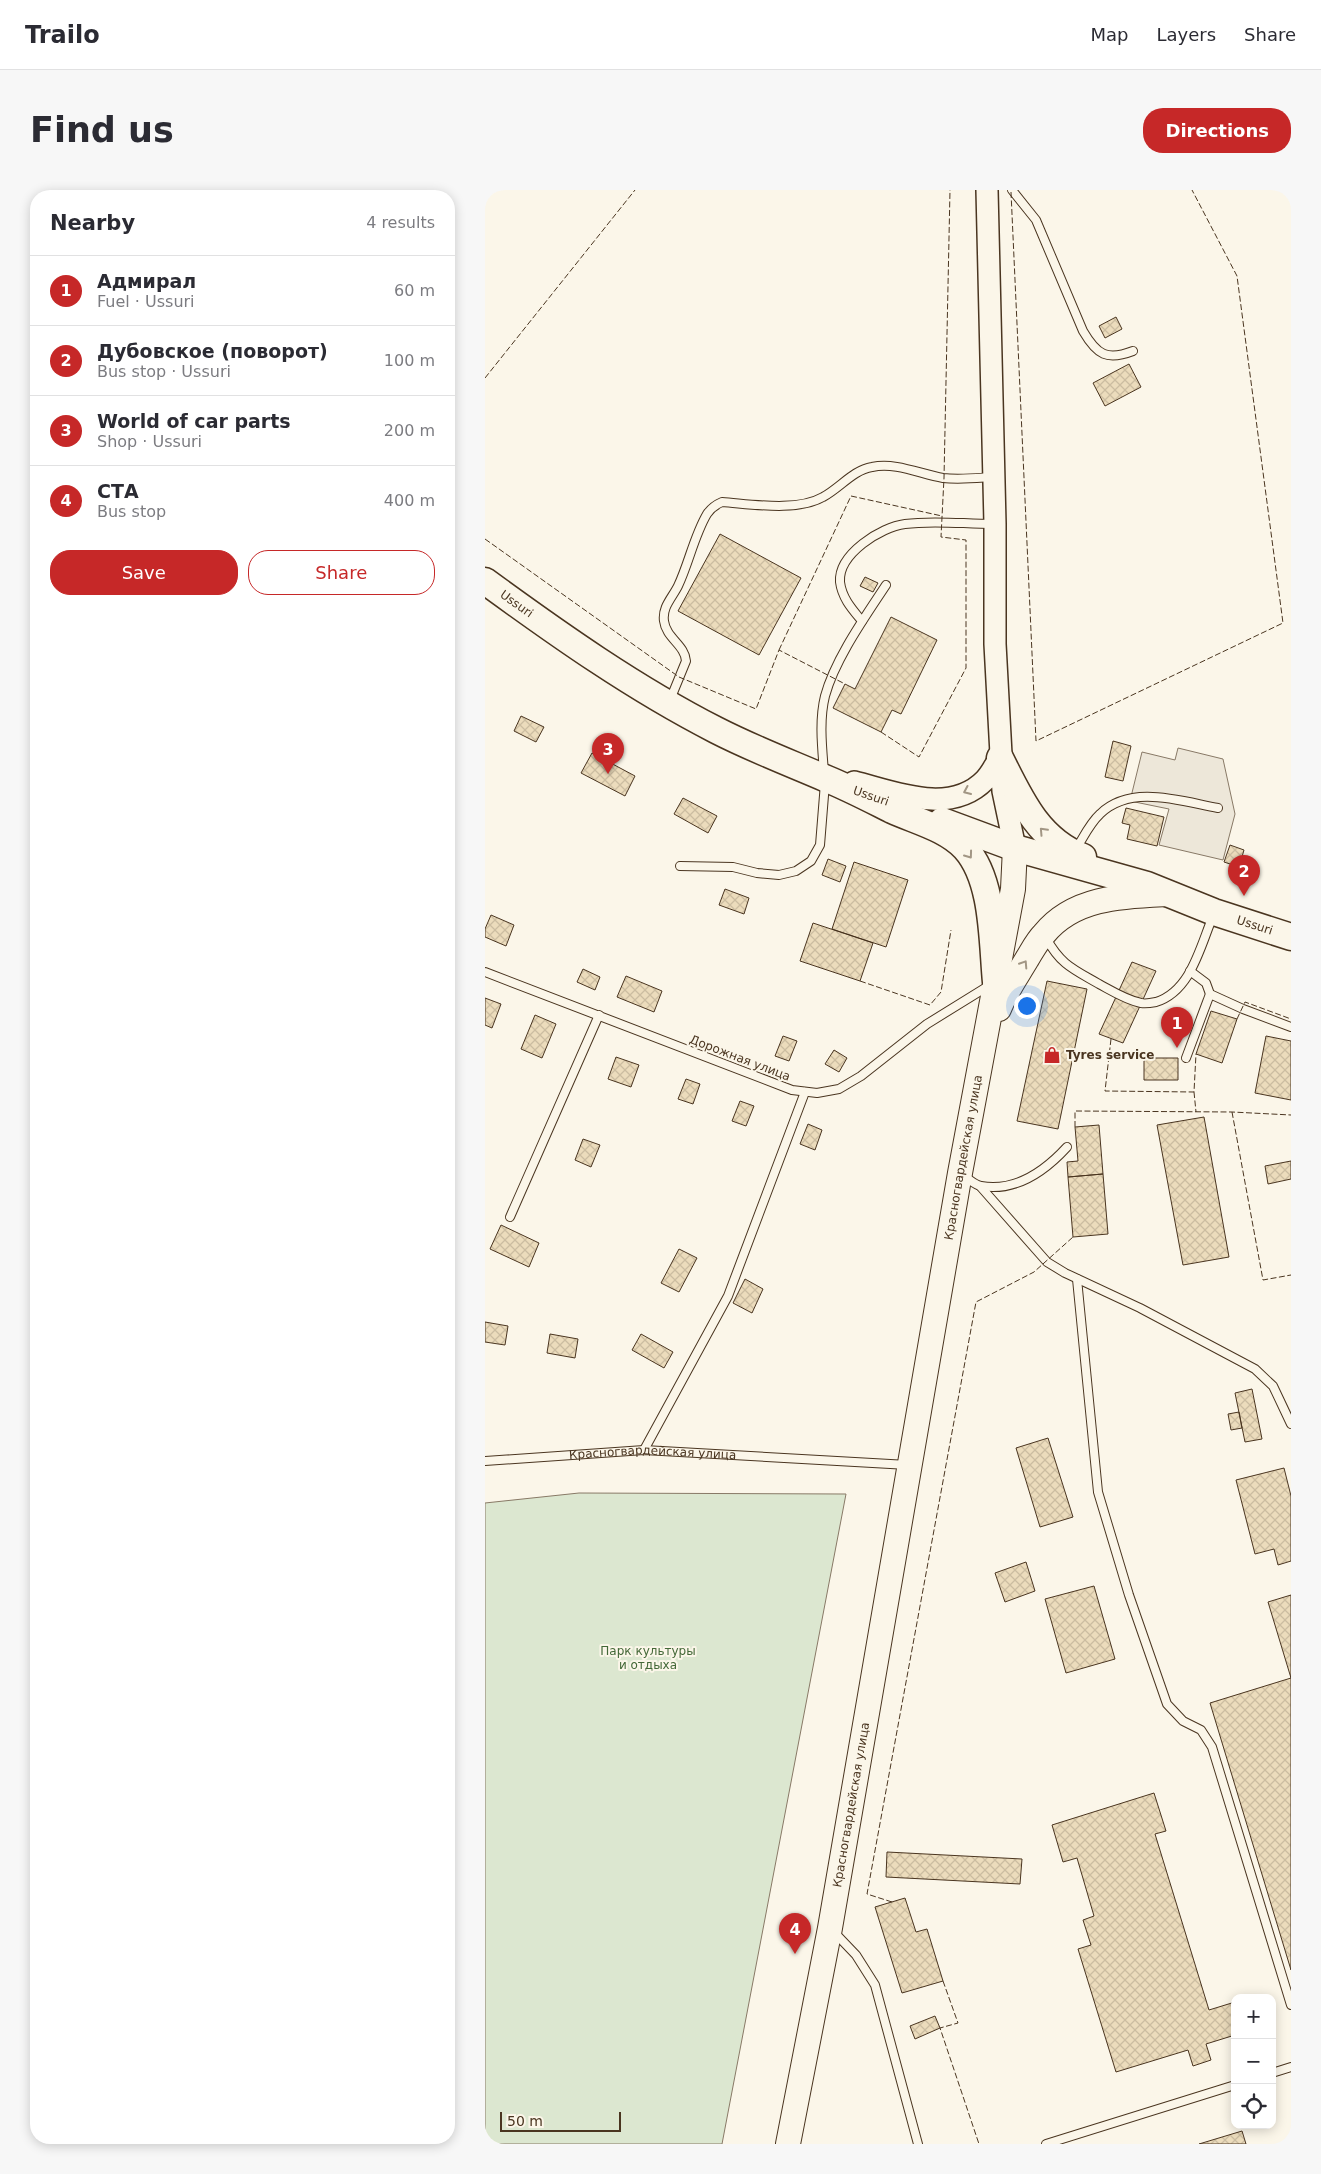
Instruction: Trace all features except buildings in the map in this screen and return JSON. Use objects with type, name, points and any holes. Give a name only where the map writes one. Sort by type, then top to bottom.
[{"type":"highway","name":"Ussuri","points":[[485,581],[587,655],[668,704],[765,754],[851,789],[1015,848],[1158,890],[1214,912],[1291,937]]},
{"type":"highway","points":[[1000,758],[1017,793],[1040,828],[1053,840],[1074,853],[1158,890]]},
{"type":"highway","points":[[851,789],[936,829],[956,840],[966,849],[975,863],[984,886],[989,908],[996,982]]},
{"type":"main road","name":"Красногвардейская улица","points":[[788,2144],[830,1928],[910,1465],[970,1180],[986,1038],[1013,889],[1015,848]]},
{"type":"main road","points":[[986,1038],[1006,993],[1043,934],[1061,918],[1087,905],[1121,896],[1158,890]]},
{"type":"street","points":[[987,190],[995,524],[995,644],[1003,791],[1015,848]]},
{"type":"street","points":[[825,778],[846,780],[900,796],[924,799],[952,797],[970,791],[984,781],[1000,758]]},
{"type":"lane","points":[[1012,190],[1036,220],[1083,331],[1092,346],[1102,354],[1110,356],[1119,356],[1133,351]]},
{"type":"lane","points":[[668,704],[686,661],[683,649],[672,639],[664,624],[663,615],[677,587],[703,522],[714,506],[722,502],[782,505],[811,502],[823,497],[858,472],[876,466],[891,466],[944,478],[993,477]]},
{"type":"lane","points":[[862,621],[848,605],[840,580],[848,559],[873,535],[895,526],[917,522],[995,524]]},
{"type":"lane","points":[[680,866],[733,867],[757,874],[779,875],[796,870],[811,861],[820,845],[823,828],[825,778],[821,731],[825,697],[832,677],[862,621],[886,585]]},
{"type":"lane","points":[[1074,853],[1098,815],[1112,804],[1148,797],[1166,798],[1218,808]]},
{"type":"lane","points":[[1043,934],[1053,952],[1067,966],[1118,994],[1142,1004],[1167,998],[1177,990],[1190,971],[1214,912]]},
{"type":"lane","points":[[1186,1058],[1210,994],[1206,983],[1190,971]]},
{"type":"lane","name":"Дорожная улица","points":[[485,972],[792,1090],[817,1093],[839,1089],[861,1076],[927,1024],[996,982]]},
{"type":"lane","points":[[1210,994],[1291,1027]]},
{"type":"lane","points":[[510,1217],[599,1015]]},
{"type":"lane","points":[[644,1450],[727,1296],[805,1092]]},
{"type":"lane","points":[[970,1180],[1012,1185],[1035,1175],[1054,1161],[1067,1147]]},
{"type":"lane","points":[[970,1180],[1047,1262],[1077,1279],[1140,1308],[1255,1369],[1273,1386],[1291,1424]]},
{"type":"lane","points":[[1077,1279],[1097,1492],[1129,1595],[1167,1704],[1183,1721],[1201,1730],[1212,1747],[1291,2005]]},
{"type":"lane","name":"Красногвардейская улица","points":[[485,1460],[644,1450],[910,1465]]},
{"type":"lane","points":[[830,1928],[856,1955],[875,1985],[918,2144]]},
{"type":"lane","points":[[1276,2072],[1291,2067]]},
{"type":"lane","points":[[1046,2144],[1231,2086]]},
{"type":"green space","name":"Парк культуры и отдыха","points":[[579,1493],[846,1494],[722,2144],[485,2144],[485,1503]]},
{"type":"shaded area","points":[[1178,748],[1223,759],[1235,814],[1223,860],[1159,845],[1169,809],[1130,801],[1142,752],[1175,760]]},
{"type":"fence","points":[[485,378],[635,190]]},
{"type":"fence","points":[[881,732],[919,757],[966,668],[966,540],[941,537],[950,190]]},
{"type":"fence","points":[[1011,192],[1036,741],[1283,623],[1237,276],[1192,190]]},
{"type":"fence","points":[[779,650],[851,496],[942,516]]},
{"type":"fence","points":[[485,539],[679,677],[756,709],[779,650],[845,684]]},
{"type":"fence","points":[[860,981],[930,1005],[941,992],[951,930]]},
{"type":"fence","points":[[1237,1019],[1245,1002],[1291,1019]]},
{"type":"fence","points":[[1111,1039],[1105,1091],[1194,1092],[1196,1054]]},
{"type":"fence","points":[[1194,1092],[1196,1112]]},
{"type":"fence","points":[[1075,1127],[1075,1111],[1232,1112],[1291,1115]]},
{"type":"fence","points":[[1232,1112],[1263,1280],[1291,1275]]},
{"type":"fence","points":[[892,1902],[867,1894],[976,1302],[1034,1272],[1073,1237]]},
{"type":"fence","points":[[943,1981],[958,2023],[940,2028],[979,2144]]},
{"type":"place","name":"World of car parts","points":[[608,774]]},
{"type":"place","name":"Дубовское (поворот)","points":[[1244,896]]},
{"type":"place","name":"Адмирал","points":[[1177,1048]]},
{"type":"place","name":"Tyres service","points":[[1052,1055]]},
{"type":"place","name":"СТА","points":[[795,1954]]}]
